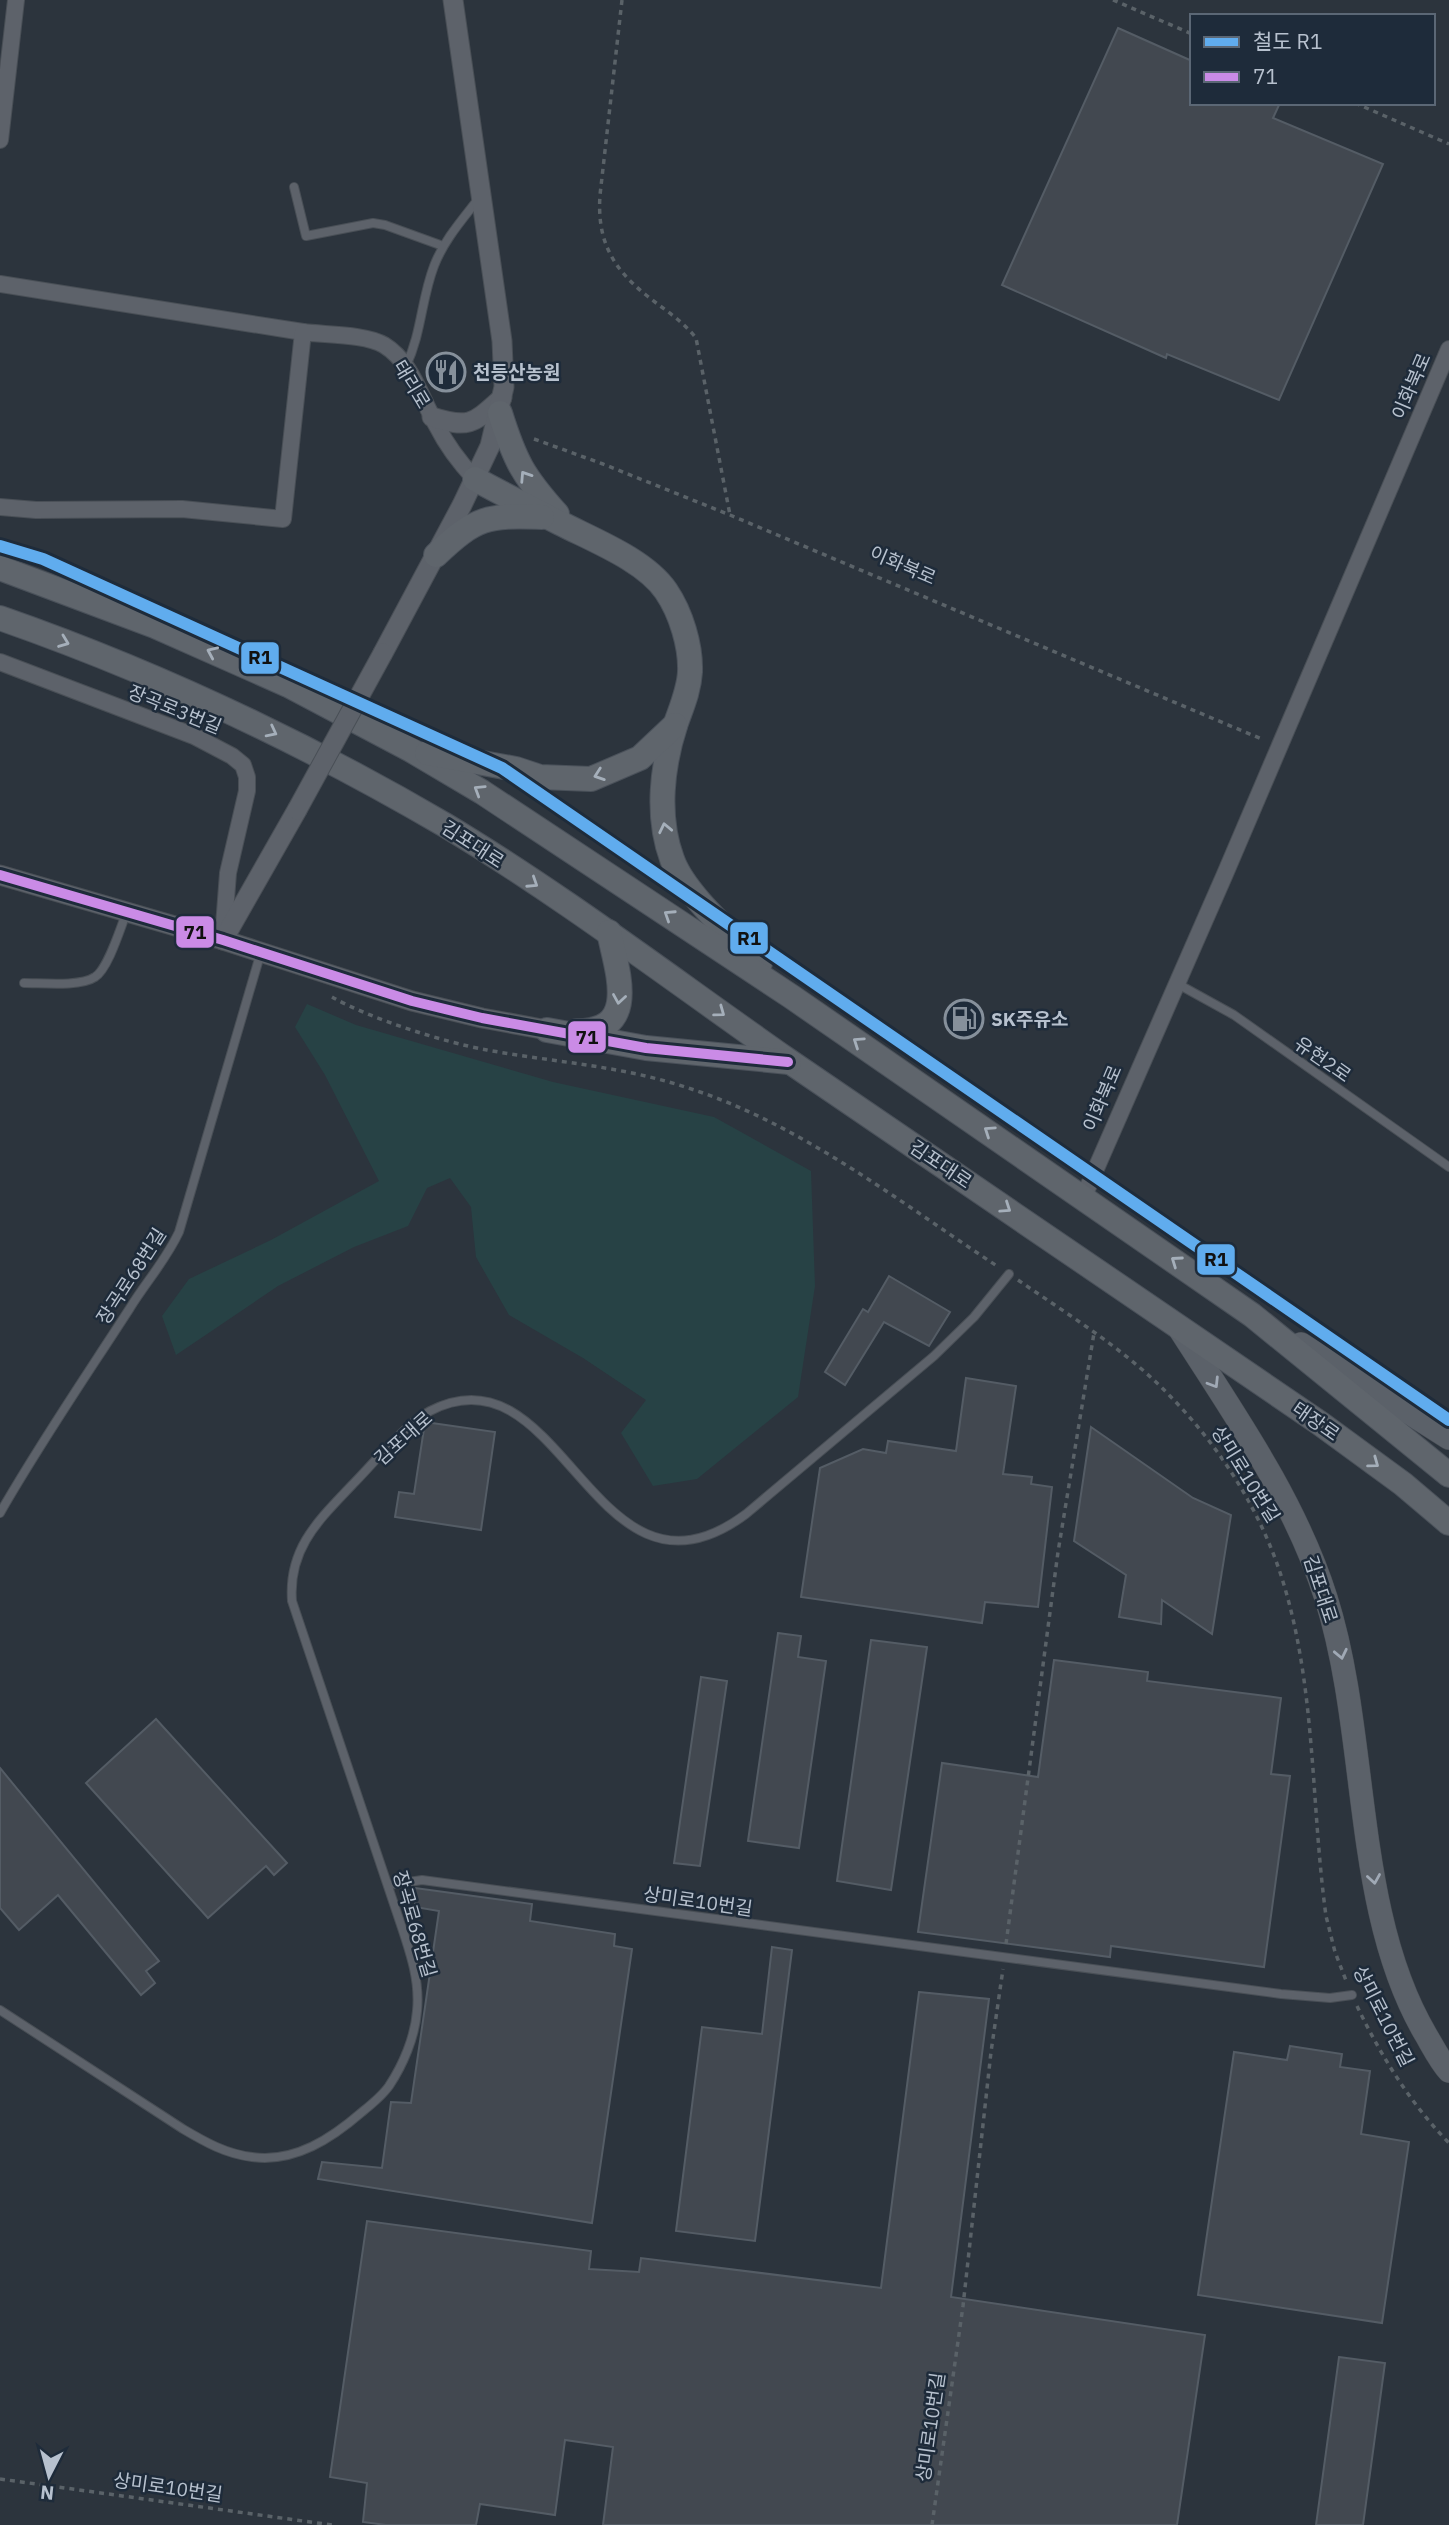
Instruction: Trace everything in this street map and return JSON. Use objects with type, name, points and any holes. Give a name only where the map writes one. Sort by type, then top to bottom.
[{"type":"main road","points":[[503,414],[517,464],[559,522]]},
{"type":"main road","points":[[475,479],[623,556],[649,573],[666,591],[682,623],[690,671],[687,695],[675,725],[665,770],[662,810],[672,859],[689,889],[792,997]]},
{"type":"main road","points":[[436,555],[461,532],[487,519],[513,516],[559,522]]},
{"type":"main road","points":[[0,568],[155,626],[275,680],[411,750],[482,792],[792,997],[1084,1196],[1252,1315],[1373,1388],[1449,1438]]},
{"type":"main road","name":"김포대로","points":[[0,618],[145,673],[246,719],[360,777],[448,827],[609,932],[791,1062],[1178,1325],[1281,1494],[1306,1543],[1326,1597],[1341,1653],[1375,1884],[1390,1953],[1414,2015],[1449,2071]]},
{"type":"main road","points":[[411,750],[516,769],[540,777],[591,779],[640,758],[675,725]]},
{"type":"main road","points":[[547,1030],[589,1031],[603,1026],[614,1017],[620,1002],[621,986],[609,932]]},
{"type":"main road","points":[[547,1030],[646,1048],[791,1062]]},
{"type":"main road","name":"태장로","points":[[1252,1315],[1449,1475]]},
{"type":"main road","name":"태장로","points":[[1178,1325],[1321,1424],[1403,1484],[1449,1523]]},
{"type":"street","points":[[0,140],[16,0]]},
{"type":"street","points":[[223,940],[436,555],[491,446],[503,414],[504,363],[453,0]]},
{"type":"street","name":"태리로","points":[[0,284],[383,344],[406,366],[458,461],[475,479]]},
{"type":"street","points":[[0,507],[36,510],[182,509],[284,519],[303,332]]},
{"type":"street","name":"이화북로","points":[[1084,1196],[1449,349]]},
{"type":"street","points":[[432,417],[453,424],[503,414]]},
{"type":"street","name":"장곡로3번길","points":[[0,662],[194,736],[232,756],[243,765],[247,777],[247,791],[228,873],[223,940]]},
{"type":"street","points":[[0,875],[223,940],[412,1001],[547,1030]]},
{"type":"lane","points":[[294,187],[306,236],[373,223],[443,246]]},
{"type":"lane","points":[[406,366],[418,338],[427,287],[443,246],[482,195]]},
{"type":"lane","points":[[24,983],[76,983],[97,976],[104,967],[127,914]]},
{"type":"lane","name":"장곡로68번길","points":[[0,1513],[69,1399],[176,1239],[261,953]]},
{"type":"lane","name":"유현2로","points":[[1176,983],[1234,1016],[1449,1167]]},
{"type":"lane","name":"김포대로","points":[[310,1658],[292,1601],[290,1583],[297,1553],[332,1506],[427,1412],[464,1400],[486,1401],[506,1407],[542,1435],[622,1521],[642,1532],[666,1539],[706,1537],[726,1529],[746,1514],[934,1356],[974,1317],[1009,1274]]},
{"type":"lane","name":"장곡로68번길","points":[[0,2010],[210,2145],[232,2153],[254,2158],[301,2151],[320,2144],[341,2130],[376,2101],[388,2087],[409,2046],[417,2012],[418,1990],[414,1964],[310,1658]]},
{"type":"lane","name":"상미로10번길","points":[[388,1885],[422,1880],[1004,1957]]},
{"type":"lane","points":[[1004,1957],[1281,1994],[1329,1998],[1352,1995]]},
{"type":"path","points":[[622,0],[598,217],[603,239],[612,259],[644,293],[686,325],[696,338],[730,515]]},
{"type":"path","points":[[1113,0],[1190,33]]},
{"type":"path","points":[[1360,105],[1449,144]]},
{"type":"path","name":"이화북로","points":[[503,414],[569,451],[730,515],[1279,747]]},
{"type":"path","points":[[326,994],[354,1009],[484,1049],[592,1066],[685,1086],[777,1124],[865,1179],[1094,1333]]},
{"type":"path","name":"상미로10번길","points":[[932,2525],[963,2306],[991,2052],[1058,1552],[1094,1333],[1139,1367],[1169,1395],[1211,1442],[1253,1510],[1272,1549],[1287,1596],[1301,1663],[1326,1916],[1335,1952],[1375,2042],[1406,2093],[1449,2143]]},
{"type":"path","name":"상미로10번길","points":[[0,2479],[332,2525]]},
{"type":"green space","points":[[307,1004],[356,1025],[553,1082],[714,1117],[811,1171],[815,1286],[798,1397],[697,1479],[653,1486],[621,1433],[646,1400],[583,1358],[509,1315],[476,1257],[471,1207],[450,1178],[427,1188],[408,1226],[354,1247],[278,1286],[176,1355],[162,1316],[189,1279],[271,1240],[379,1181],[325,1075],[295,1027]]},
{"type":"building","points":[[1118,28],[1190,60],[1190,105],[1279,105],[1273,118],[1383,164],[1279,400],[1167,354],[1166,358],[1002,285]]},
{"type":"building","points":[[889,1276],[950,1312],[929,1346],[884,1322],[845,1385],[825,1372],[863,1309],[868,1312]]},
{"type":"building","points":[[966,1378],[1016,1386],[1003,1474],[1032,1477],[1031,1484],[1052,1487],[1038,1607],[985,1602],[982,1623],[801,1597],[820,1468],[863,1449],[886,1453],[888,1441],[956,1451]]},
{"type":"building","points":[[425,1422],[495,1432],[481,1530],[395,1517],[399,1492],[414,1494]]},
{"type":"building","points":[[1091,1427],[1193,1498],[1231,1515],[1212,1634],[1162,1600],[1161,1624],[1119,1617],[1126,1575],[1074,1541]]},
{"type":"building","points":[[778,1633],[801,1636],[798,1657],[826,1661],[799,1848],[748,1841]]},
{"type":"building","points":[[871,1640],[927,1647],[891,1890],[837,1881]]},
{"type":"building","points":[[1054,1660],[1148,1672],[1147,1681],[1281,1698],[1271,1774],[1290,1776],[1264,1967],[1111,1946],[1110,1957],[918,1932],[942,1763],[1038,1777]]},
{"type":"building","points":[[701,1677],[727,1681],[700,1866],[674,1863]]},
{"type":"building","points":[[156,1719],[287,1863],[274,1875],[266,1866],[208,1918],[86,1783]]},
{"type":"building","points":[[0,1768],[159,1961],[146,1971],[155,1983],[141,1995],[58,1895],[19,1930],[0,1908]]},
{"type":"building","points":[[415,1888],[532,1904],[530,1921],[615,1934],[614,1946],[632,1949],[592,2223],[318,2179],[322,2162],[382,2168],[391,2102],[411,2103],[439,1911],[415,1907]]},
{"type":"building","points":[[772,1947],[792,1950],[755,2241],[676,2231],[702,2027],[762,2034]]},
{"type":"building","points":[[919,1992],[989,1999],[951,2297],[1205,2335],[1177,2525],[603,2525],[613,2447],[565,2440],[555,2515],[480,2504],[476,2525],[386,2525],[363,2522],[367,2483],[330,2477],[367,2221],[591,2251],[589,2269],[639,2272],[641,2258],[881,2288]]},
{"type":"building","points":[[1290,2046],[1342,2054],[1340,2067],[1370,2071],[1361,2134],[1409,2142],[1382,2323],[1198,2295],[1234,2052],[1287,2060]]},
{"type":"building","points":[[1339,2357],[1385,2363],[1363,2525],[1316,2525]]},
{"type":"rail line","name":"R1","points":[[0,546],[43,559],[502,768],[1449,1420]]},
{"type":"transit line","name":"71","points":[[0,875],[223,940],[412,1001],[482,1018],[646,1048],[788,1062]]},
{"type":"place","name":"천등산농원","points":[[446,372]]},
{"type":"place","name":"SK주유소","points":[[964,1019]]}]
